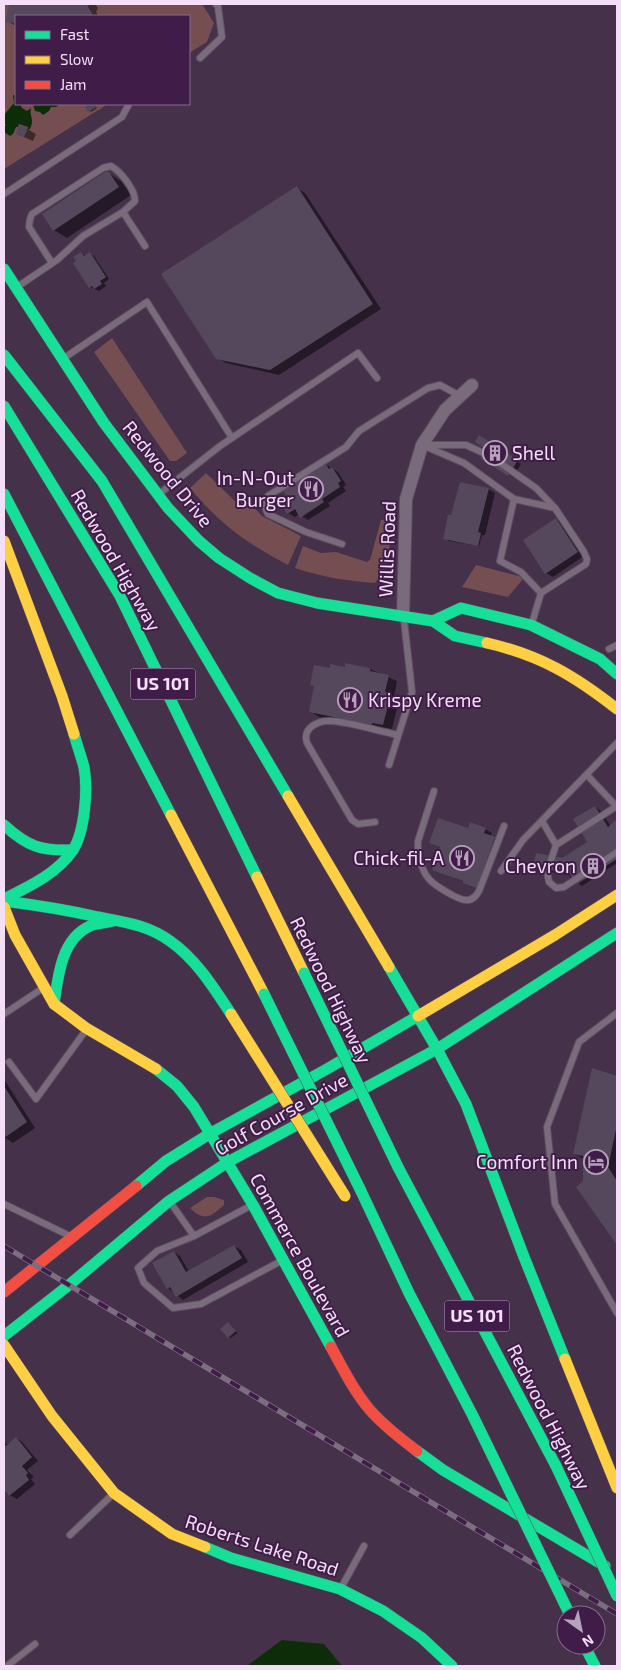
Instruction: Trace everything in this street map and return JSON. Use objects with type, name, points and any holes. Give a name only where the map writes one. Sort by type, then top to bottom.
[{"type":"main road","name":"Redwood Drive","points":[[4,269],[104,423],[158,495],[199,541],[219,558],[278,593],[317,603],[433,621],[455,636],[514,649],[551,665],[585,684],[617,709]]},
{"type":"main road","points":[[4,355],[102,481],[437,1049],[466,1104],[535,1284],[617,1488]]},
{"type":"main road","name":"Redwood Highway","points":[[4,406],[120,596],[398,1167],[556,1466],[617,1596]]},
{"type":"main road","name":"US 101","points":[[4,494],[264,994],[360,1188],[409,1293],[473,1416],[565,1605]]},
{"type":"main road","points":[[4,541],[62,696],[84,768],[86,797],[81,829],[73,850],[55,869],[34,884],[4,900]]},
{"type":"main road","points":[[433,621],[461,608],[532,625],[600,659],[617,674]]},
{"type":"main road","points":[[4,825],[30,846],[47,851],[73,850]]},
{"type":"main road","name":"Golf Course Drive","points":[[4,1292],[166,1161],[418,1016],[555,935],[617,895]]},
{"type":"main road","points":[[4,900],[50,906],[114,920],[123,920],[152,930],[180,947],[204,974],[231,1014],[348,1200]]},
{"type":"main road","name":"Commerce Boulevard","points":[[5,913],[12,937],[54,1004],[86,1028],[151,1064],[177,1086],[194,1107],[253,1205],[351,1384],[371,1411],[401,1439],[443,1470],[617,1573]]},
{"type":"main road","points":[[54,1004],[62,960],[70,944],[87,928],[114,920]]},
{"type":"main road","name":"Golf Course Drive","points":[[4,1336],[69,1285],[169,1201],[228,1162],[437,1049],[617,933]]},
{"type":"main road","points":[[366,1228],[409,1293]]},
{"type":"main road","name":"Roberts Lake Road","points":[[4,1345],[52,1416],[114,1493],[172,1534],[231,1558],[340,1590],[382,1611],[422,1638],[452,1666]]},
{"type":"street","name":"Willis Road","points":[[403,616],[406,499],[422,445],[445,410],[472,385]]},
{"type":"lane","points":[[200,58],[222,37],[216,4]]},
{"type":"lane","points":[[4,194],[122,117],[128,105]]},
{"type":"lane","points":[[16,287],[52,263],[83,236],[123,212],[135,201],[135,195],[118,170],[111,166],[103,168],[32,214],[29,227],[52,263]]},
{"type":"lane","points":[[123,212],[145,246]]},
{"type":"lane","points":[[62,359],[147,302],[232,438]]},
{"type":"lane","points":[[158,495],[232,438],[358,353],[378,378]]},
{"type":"lane","points":[[342,544],[306,532],[268,514],[265,501],[268,496],[346,447],[359,431],[428,388],[440,385],[460,396]]},
{"type":"lane","points":[[422,445],[464,463],[514,499],[554,508]]},
{"type":"lane","points":[[422,445],[466,445],[490,456],[536,488],[554,508],[584,552],[586,564],[540,593],[532,625]]},
{"type":"lane","points":[[514,499],[500,561],[521,572],[540,593]]},
{"type":"lane","points":[[389,765],[412,692],[403,616]]},
{"type":"lane","points":[[609,649],[617,645]]},
{"type":"lane","points":[[375,822],[358,824],[352,820],[306,743],[306,732],[311,726],[320,722],[331,721],[398,735]]},
{"type":"lane","points":[[501,871],[523,840],[617,744]]},
{"type":"lane","points":[[587,775],[617,807],[556,845],[547,872],[549,882],[556,888],[564,887],[617,852]]},
{"type":"lane","points":[[434,792],[418,841],[418,849],[428,879],[461,899],[468,900],[475,897],[479,891],[504,826]]},
{"type":"lane","points":[[542,821],[556,845]]},
{"type":"lane","points":[[4,1014],[44,987]]},
{"type":"lane","points":[[617,1013],[579,1042],[547,1126],[555,1204],[617,1313]]},
{"type":"lane","points":[[9,1062],[36,1099],[86,1028]]},
{"type":"lane","points":[[169,1201],[194,1236]]},
{"type":"lane","points":[[4,1204],[71,1237]]},
{"type":"lane","points":[[253,1205],[194,1236],[157,1251],[138,1268],[144,1283],[173,1308],[201,1304],[283,1260]]},
{"type":"lane","points":[[610,1301],[617,1296]]},
{"type":"lane","points":[[70,1535],[114,1493]]},
{"type":"lane","points":[[340,1590],[364,1546]]},
{"type":"lane","points":[[7,1666],[35,1644]]},
{"type":"shaded area","points":[[4,4],[202,4],[214,23],[207,42],[190,52],[190,15],[15,15],[15,105],[106,105],[4,169]]},
{"type":"shaded area","points":[[13,95],[15,95],[15,105],[20,105],[27,111],[31,108],[32,123],[30,129],[27,130],[28,127],[19,124],[10,136],[4,132],[4,126],[6,125],[4,115],[14,103]]},
{"type":"shaded area","points":[[33,105],[59,105],[51,107],[43,115],[35,111]]},
{"type":"shaded area","points":[[112,338],[187,453],[176,461],[170,461],[94,352]]},
{"type":"shaded area","points":[[206,473],[238,504],[247,500],[262,516],[301,536],[288,565],[247,541],[212,513],[201,501],[190,488]]},
{"type":"shaded area","points":[[392,519],[388,566],[375,583],[335,578],[295,568],[303,546],[321,553],[336,552],[367,562],[370,560],[381,520]]},
{"type":"shaded area","points":[[476,565],[519,576],[523,579],[508,597],[462,587]]},
{"type":"shaded area","points":[[207,1197],[224,1200],[224,1205],[207,1216],[199,1215],[190,1208]]},
{"type":"shaded area","points":[[282,1640],[324,1644],[342,1666],[247,1666]]},
{"type":"building","points":[[8,4],[89,4],[88,7],[92,13],[91,15],[15,15],[15,24],[5,22]]},
{"type":"building","points":[[95,105],[96,107],[88,112],[85,107]]},
{"type":"building","points":[[19,124],[28,128],[24,137],[16,134]]},
{"type":"building","points":[[105,172],[109,172],[119,187],[53,231],[42,214]]},
{"type":"building","points":[[297,186],[373,304],[270,370],[216,359],[161,274]]},
{"type":"building","points":[[81,252],[84,256],[90,252],[106,277],[100,281],[102,284],[94,289],[92,286],[89,288],[73,263],[76,261],[73,257]]},
{"type":"building","name":"Shell","points":[[479,435],[518,460],[508,476],[480,458],[486,449],[475,442]]},
{"type":"building","name":"In-N-Out Burger","points":[[325,463],[329,469],[332,467],[341,481],[338,483],[340,487],[322,499],[324,502],[300,518],[295,509],[287,514],[280,503],[287,498],[283,490]]},
{"type":"building","name":"Shell","points":[[460,482],[489,488],[478,532],[481,533],[478,546],[443,539],[448,515],[451,515]]},
{"type":"building","name":"Shell","points":[[556,518],[578,552],[545,574],[523,540]]},
{"type":"building","name":"Krispy Kreme","points":[[345,663],[370,668],[370,671],[389,675],[385,692],[391,693],[383,725],[372,723],[372,725],[309,712],[314,686],[310,685],[314,665],[330,668],[330,664],[345,667]]},
{"type":"building","points":[[595,806],[608,827],[617,819],[617,859],[577,884],[570,874],[533,867],[536,853],[562,858],[587,842],[573,819]]},
{"type":"building","name":"Chick-fil-A","points":[[438,818],[468,828],[470,822],[486,828],[484,833],[495,837],[477,888],[432,870],[440,847],[429,843]]},
{"type":"building","name":"Comfort Inn","points":[[592,1068],[617,1076],[617,1125],[608,1167],[617,1181],[617,1245],[576,1187],[583,1181],[583,1156],[573,1154]]},
{"type":"building","points":[[4,1086],[27,1122],[4,1138]]},
{"type":"building","points":[[234,1245],[242,1258],[176,1297],[170,1287],[167,1289],[152,1263],[174,1251],[186,1272]]},
{"type":"building","points":[[228,1322],[236,1331],[228,1338],[220,1329]]},
{"type":"building","points":[[16,1437],[32,1457],[22,1466],[28,1473],[26,1475],[29,1480],[9,1496],[6,1492],[4,1493],[4,1443],[6,1446]]},
{"type":"railway","points":[[4,1246],[617,1614]]},
{"type":"traffic: fast","points":[[4,269],[104,423],[168,508],[199,541],[219,558],[278,593],[317,603],[433,621],[455,636],[487,643]]},
{"type":"traffic: fast","points":[[4,355],[102,481],[288,796]]},
{"type":"traffic: fast","points":[[4,406],[120,596],[257,877]]},
{"type":"traffic: fast","points":[[4,494],[171,815]]},
{"type":"traffic: fast","points":[[433,621],[461,608],[531,625],[600,659],[617,674]]},
{"type":"traffic: fast","points":[[4,899],[32,885],[59,866],[73,850],[77,842],[85,810],[86,787],[84,767],[74,734]]},
{"type":"traffic: fast","points":[[4,825],[20,838],[36,846],[52,850],[73,850]]},
{"type":"traffic: fast","points":[[4,901],[117,921],[153,931],[170,941],[188,956],[204,974],[231,1014]]},
{"type":"traffic: fast","points":[[54,1004],[63,960],[73,940],[80,932],[90,926],[113,921]]},
{"type":"traffic: fast","points":[[437,1049],[617,933]]},
{"type":"traffic: fast","points":[[389,967],[437,1049],[466,1104],[565,1359]]},
{"type":"traffic: fast","points":[[304,973],[398,1167]]},
{"type":"traffic: fast","points":[[264,994],[360,1189]]},
{"type":"traffic: fast","points":[[136,1186],[166,1161],[211,1133],[418,1016]]},
{"type":"traffic: fast","points":[[4,1336],[69,1285],[169,1201],[228,1162],[437,1049]]},
{"type":"traffic: fast","points":[[156,1069],[177,1086],[194,1107],[253,1205],[331,1347]]},
{"type":"traffic: fast","points":[[398,1167],[556,1466]]},
{"type":"traffic: fast","points":[[360,1189],[409,1293],[473,1416]]},
{"type":"traffic: fast","points":[[473,1416],[565,1605]]},
{"type":"traffic: fast","points":[[417,1451],[443,1470],[605,1566]]},
{"type":"traffic: fast","points":[[556,1466],[617,1596]]},
{"type":"traffic: fast","points":[[205,1547],[231,1558],[340,1589],[383,1611],[422,1638],[452,1666]]},
{"type":"traffic: fast","points":[[589,1655],[595,1666]]},
{"type":"traffic: slow","points":[[4,541],[62,696],[74,734]]},
{"type":"traffic: slow","points":[[487,643],[524,654],[556,668],[586,686],[617,709]]},
{"type":"traffic: slow","points":[[288,796],[389,967]]},
{"type":"traffic: slow","points":[[171,815],[264,994]]},
{"type":"traffic: slow","points":[[257,877],[304,973]]},
{"type":"traffic: slow","points":[[418,1016],[555,935],[617,895]]},
{"type":"traffic: slow","points":[[4,907],[15,935],[54,1004],[86,1028],[156,1069]]},
{"type":"traffic: slow","points":[[231,1014],[345,1196]]},
{"type":"traffic: slow","points":[[4,1345],[52,1416],[114,1493],[172,1534],[205,1547]]},
{"type":"traffic: slow","points":[[565,1359],[617,1488]]},
{"type":"traffic: jam","points":[[4,1292],[136,1186]]},
{"type":"traffic: jam","points":[[331,1347],[364,1403],[386,1426],[417,1451]]},
{"type":"place","name":"Shell","points":[[495,453]]},
{"type":"place","name":"In-N-Out Burger","points":[[311,489]]},
{"type":"place","name":"Krispy Kreme","points":[[350,700]]},
{"type":"place","name":"Chick-fil-A","points":[[462,858]]},
{"type":"place","name":"Chevron","points":[[593,866]]},
{"type":"place","name":"Comfort Inn","points":[[596,1162]]}]
